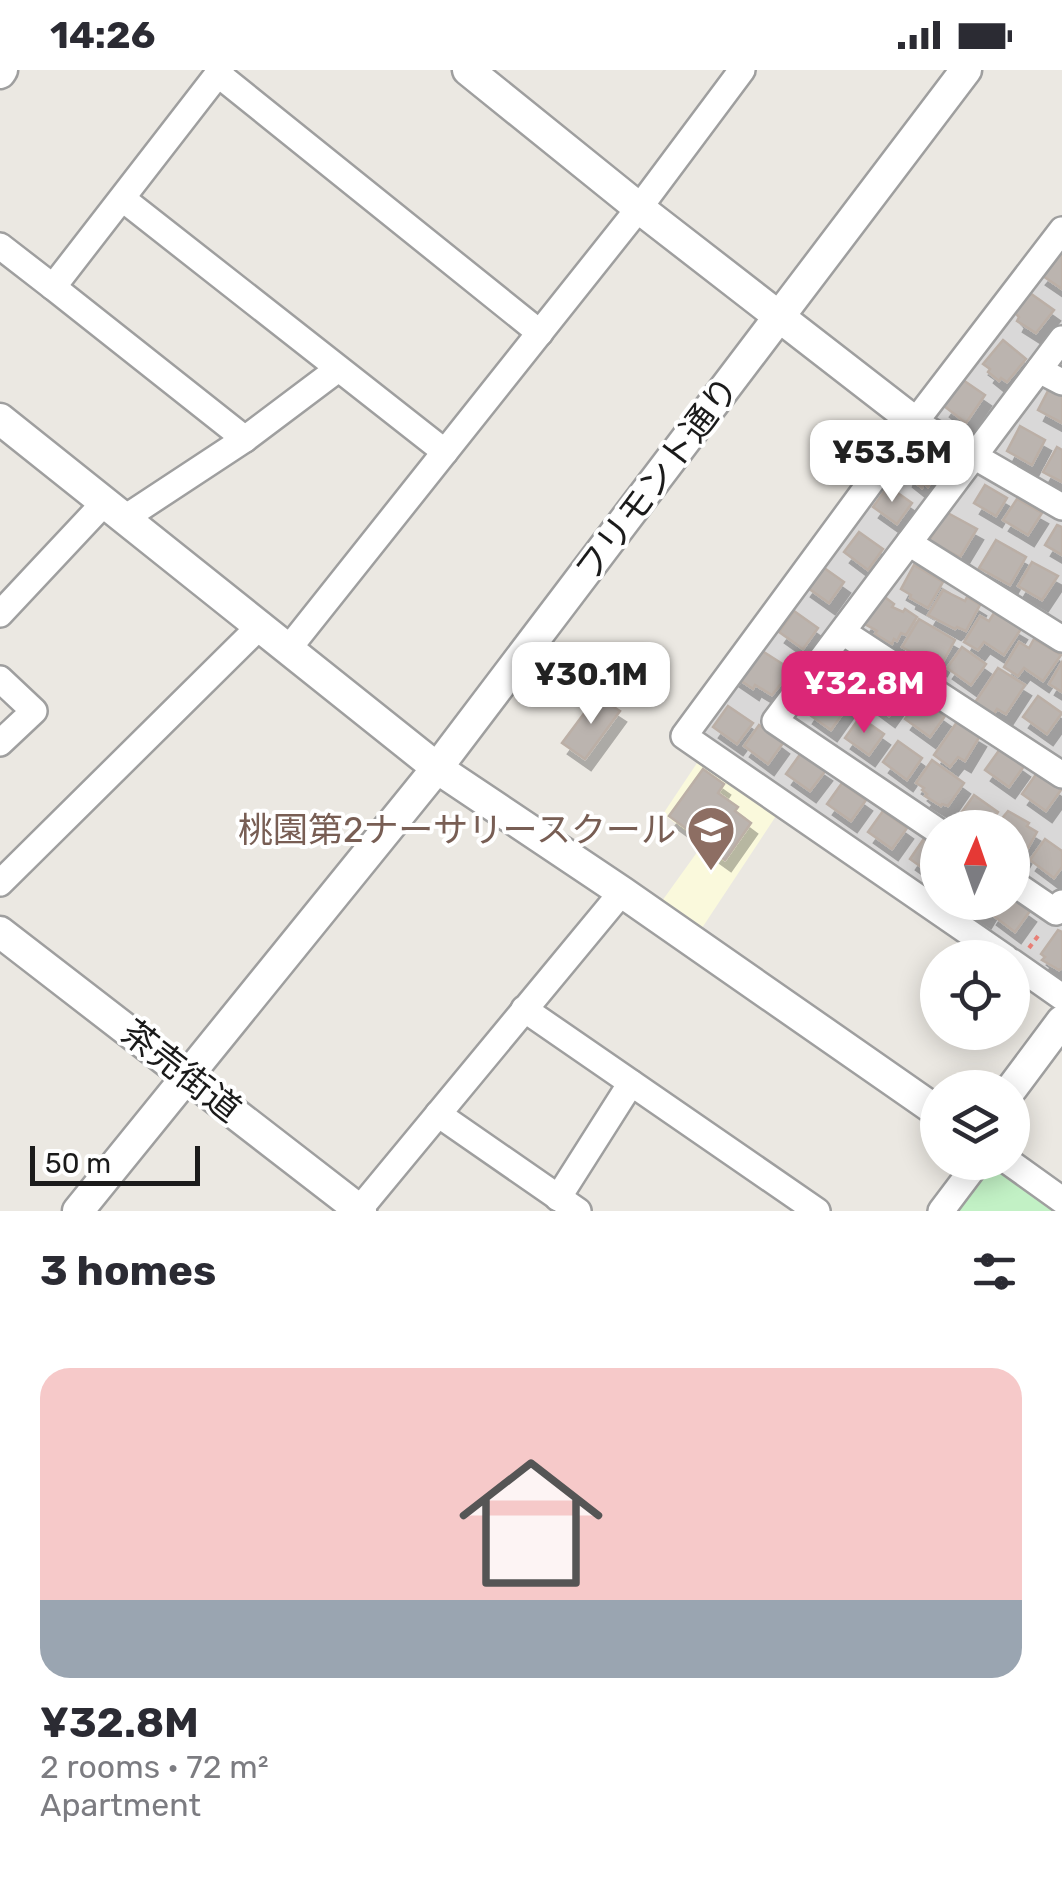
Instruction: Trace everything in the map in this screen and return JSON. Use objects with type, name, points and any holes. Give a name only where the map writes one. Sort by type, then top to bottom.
[{"type":"street","points":[[468,70],[638,208],[915,422],[1062,507]]},
{"type":"street","name":"フリモント通り","points":[[78,1211],[437,768],[966,70]]},
{"type":"street","points":[[52,287],[220,72],[540,333]]},
{"type":"street","points":[[290,648],[638,208],[734,72]]},
{"type":"street","points":[[123,199],[445,452]]},
{"type":"street","points":[[980,940],[684,736],[1062,230]]},
{"type":"street","points":[[0,246],[245,440]]},
{"type":"street","points":[[920,819],[776,721],[974,457],[1051,376],[1062,339]]},
{"type":"street","points":[[0,614],[115,510],[245,440],[338,369]]},
{"type":"street","points":[[0,419],[437,768],[920,1099]]},
{"type":"street","points":[[909,543],[1062,639]]},
{"type":"street","points":[[0,884],[261,625]]},
{"type":"street","points":[[842,632],[1062,776]]},
{"type":"street","points":[[0,679],[34,711],[0,743]]},
{"type":"street","points":[[359,1211],[622,892]]},
{"type":"street","points":[[1030,892],[1059,907]]},
{"type":"street","name":"茶売街道","points":[[0,932],[359,1211]]},
{"type":"street","points":[[1030,975],[1062,997]]},
{"type":"street","points":[[524,1010],[817,1211]]},
{"type":"street","points":[[1025,1070],[1062,1020]]},
{"type":"street","points":[[438,1114],[568,1204],[631,1083]]},
{"type":"street","points":[[1030,1177],[1062,1200]]},
{"type":"street","points":[[941,1211],[964,1180]]},
{"type":"path","points":[[1030,941],[1059,907]]},
{"type":"shaded area","points":[[1062,230],[1062,997],[1030,975],[1030,940],[979,940],[950,920],[1030,920],[1030,810],[920,810],[920,899],[684,736]]},
{"type":"shaded area","name":"桃園第2ナーサリースクール","points":[[697,763],[776,816],[702,928],[662,901],[703,844],[663,814]]},
{"type":"green space","points":[[965,1180],[1028,1180],[1062,1211],[941,1211]]},
{"type":"building","points":[[1062,249],[1062,289],[1040,274]]},
{"type":"building","points":[[1030,293],[1054,310],[1036,333],[1017,321],[1015,313]]},
{"type":"building","points":[[1003,340],[1026,359],[1007,382],[1001,378],[999,381],[983,364]]},
{"type":"building","points":[[963,380],[985,395],[966,423],[944,406]]},
{"type":"building","points":[[1050,387],[1062,394],[1062,423],[1038,410]]},
{"type":"building","points":[[1020,426],[1045,440],[1032,465],[1007,451]]},
{"type":"building","points":[[922,447],[944,462],[928,487],[924,483],[922,488],[905,470]]},
{"type":"building","points":[[1057,447],[1062,450],[1062,482],[1043,472]]},
{"type":"building","points":[[985,485],[1007,498],[996,516],[974,503]]},
{"type":"building","points":[[888,486],[912,503],[897,524],[873,507]]},
{"type":"building","points":[[1017,499],[1042,513],[1028,535],[1003,520]]},
{"type":"building","points":[[946,512],[977,529],[960,557],[929,541]]},
{"type":"building","points":[[1057,525],[1062,527],[1062,555],[1045,545]]},
{"type":"building","points":[[859,532],[883,549],[868,570],[844,552]]},
{"type":"building","points":[[996,540],[1026,557],[1010,585],[979,568]]},
{"type":"building","points":[[1032,562],[1058,576],[1042,600],[1018,586]]},
{"type":"building","points":[[820,565],[844,582],[829,603],[805,586]]},
{"type":"building","points":[[914,565],[943,582],[928,608],[901,589]]},
{"type":"building","points":[[943,590],[980,605],[966,631],[928,615]]},
{"type":"building","points":[[882,595],[894,604],[892,607],[917,617],[906,635],[901,633],[892,644],[863,623]]},
{"type":"building","points":[[794,611],[818,628],[803,649],[779,632]]},
{"type":"building","points":[[994,613],[1021,629],[1004,655],[984,642],[978,650],[964,642],[980,616],[989,621]]},
{"type":"building","points":[[919,619],[955,640],[941,665],[902,647]]},
{"type":"building","points":[[1034,639],[1061,655],[1043,681],[1024,668],[1018,676],[1004,667],[1019,642],[1029,648]]},
{"type":"building","points":[[756,647],[792,670],[772,695],[755,685],[753,689],[734,676]]},
{"type":"building","points":[[962,647],[986,664],[971,685],[947,668]]},
{"type":"building","points":[[852,656],[876,673],[861,695],[837,677]]},
{"type":"building","points":[[1062,662],[1062,692],[1049,684]]},
{"type":"building","points":[[998,668],[1025,685],[1006,714],[997,709],[992,717],[974,704]]},
{"type":"building","points":[[880,674],[904,695],[889,716],[870,702],[867,705],[860,701]]},
{"type":"building","points":[[824,687],[848,706],[831,730],[807,713]]},
{"type":"building","points":[[597,696],[620,711],[585,759],[562,743]]},
{"type":"building","points":[[1038,696],[1062,713],[1047,734],[1023,717]]},
{"type":"building","points":[[920,698],[945,716],[930,737],[905,719]]},
{"type":"building","points":[[728,706],[753,723],[737,744],[713,727]]},
{"type":"building","points":[[860,717],[884,734],[869,755],[845,738]]},
{"type":"building","points":[[957,722],[980,736],[965,761],[958,757],[950,767],[934,755]]},
{"type":"building","points":[[759,725],[783,743],[768,764],[744,746]]},
{"type":"building","points":[[898,741],[922,758],[907,780],[883,762]]},
{"type":"building","points":[[1000,749],[1024,766],[1009,787],[985,770]]},
{"type":"building","points":[[801,753],[826,770],[810,791],[786,774]]},
{"type":"building","points":[[932,760],[964,783],[948,806],[925,796],[924,788],[916,783]]},
{"type":"building","name":"桃園第2ナーサリースクール","points":[[703,769],[724,784],[718,793],[738,807],[735,811],[751,823],[725,860],[704,845],[714,831],[699,821],[691,832],[669,816]]},
{"type":"building","points":[[1037,773],[1061,790],[1046,811],[1022,794]]},
{"type":"building","points":[[842,783],[866,800],[851,821],[827,804]]},
{"type":"building","points":[[974,795],[995,810],[963,810]]},
{"type":"building","points":[[883,811],[907,828],[892,849],[868,832]]},
{"type":"building","points":[[1045,839],[1062,851],[1062,867],[1054,878],[1030,860]]},
{"type":"building","points":[[920,844],[920,866],[910,859]]},
{"type":"building","points":[[999,920],[1024,920],[1015,932]]},
{"type":"building","points":[[1058,930],[1062,932],[1059,970],[1042,960],[1045,957],[1041,954]]},
{"type":"place","name":"桃園第2ナーサリースクール","points":[[711,872]]}]
